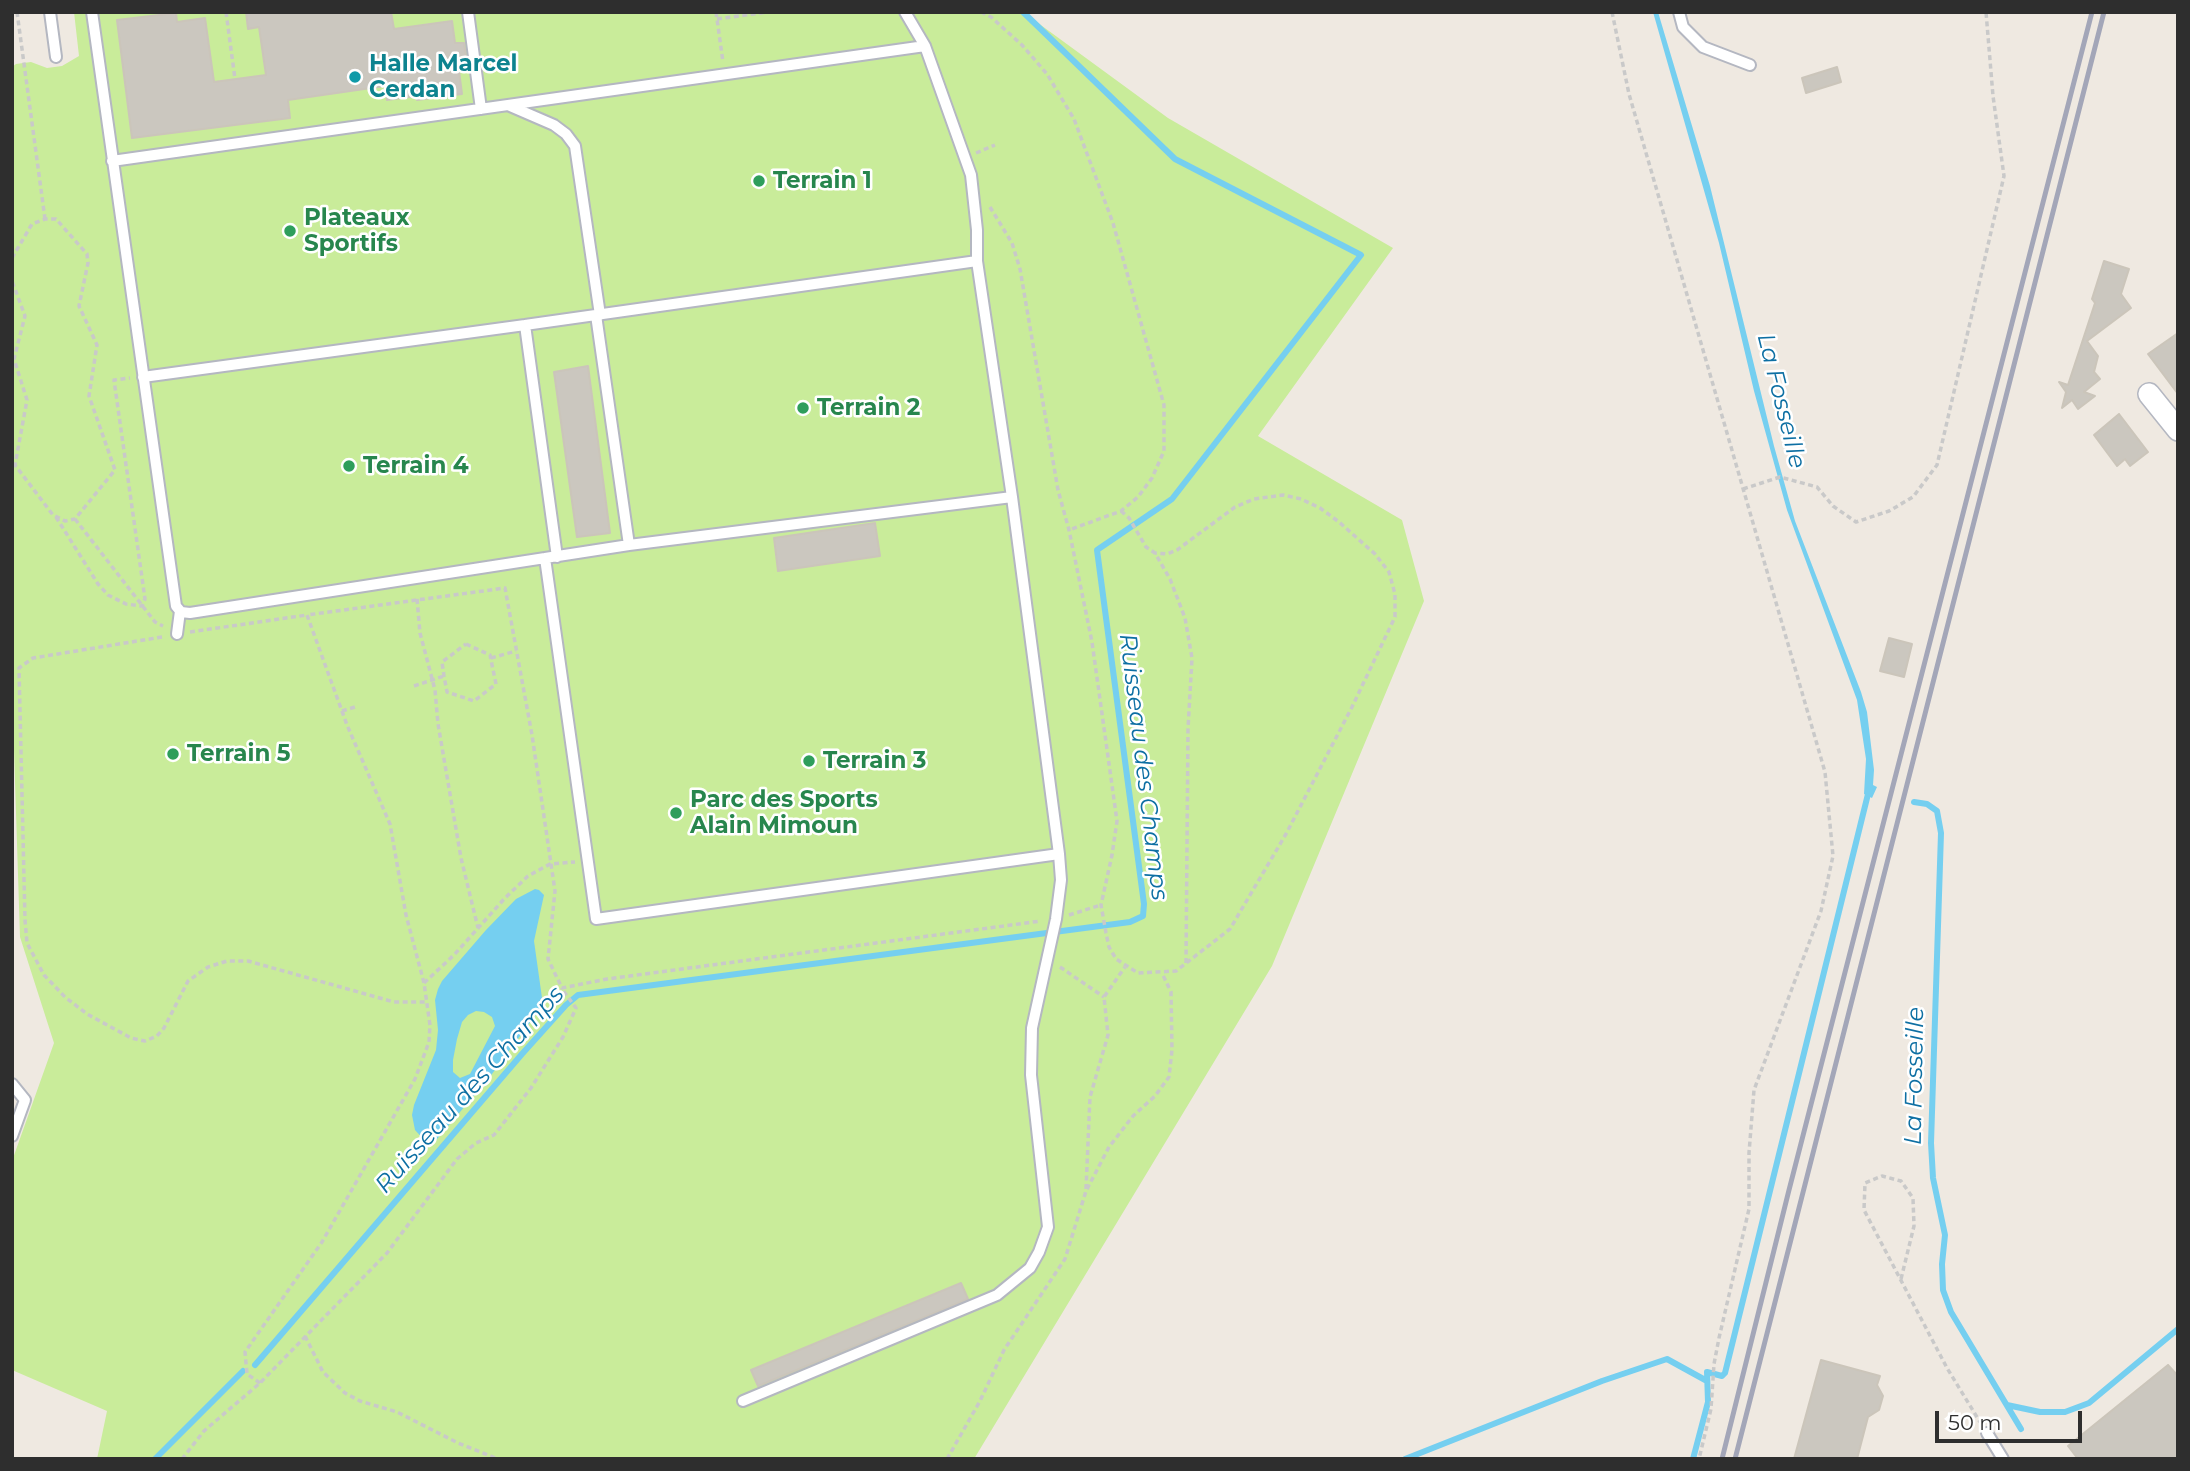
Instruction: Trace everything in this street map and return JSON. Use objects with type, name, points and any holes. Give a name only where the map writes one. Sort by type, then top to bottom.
[{"type":"street","points":[[2149,394],[2178,430]]},
{"type":"lane","points":[[50,12],[55,57]]},
{"type":"lane","points":[[92,12],[142,377],[176,606],[180,611],[190,613],[629,545],[1012,497]]},
{"type":"lane","points":[[468,12],[481,109]]},
{"type":"lane","points":[[743,1401],[997,1295],[1030,1268],[1040,1252],[1048,1227],[1031,1075],[1032,1028],[1055,921],[1061,880],[1059,854],[1012,497],[977,261],[977,230],[971,174],[925,46],[905,12]]},
{"type":"lane","points":[[1679,12],[1683,27],[1703,47],[1750,65]]},
{"type":"lane","points":[[112,160],[925,46]]},
{"type":"lane","points":[[508,105],[554,125],[566,134],[575,146],[629,545]]},
{"type":"lane","points":[[142,377],[525,326],[977,261]]},
{"type":"lane","points":[[525,326],[596,919],[1059,854]]},
{"type":"lane","points":[[177,634],[180,611]]},
{"type":"lane","points":[[12,1084],[25,1100],[12,1136]]},
{"type":"lane","points":[[1987,1433],[2003,1459]]},
{"type":"path","points":[[17,12],[44,219]]},
{"type":"path","points":[[226,12],[235,79]]},
{"type":"path","points":[[716,12],[724,75]]},
{"type":"path","points":[[717,19],[768,12]]},
{"type":"path","points":[[981,12],[991,17],[1047,74],[1074,119],[1113,223],[1164,405],[1164,451],[1152,478],[1138,497],[1121,511],[1069,530]]},
{"type":"path","points":[[1612,12],[1629,94],[1825,772],[1833,856],[1821,911],[1754,1090],[1749,1153],[1749,1209],[1714,1364],[1711,1409],[1699,1459]]},
{"type":"path","points":[[1743,488],[1780,477],[1817,487],[1833,506],[1856,522],[1889,512],[1913,497],[1937,465],[2004,176],[1993,96],[1986,12]]},
{"type":"path","points":[[989,205],[1012,243],[1020,269],[1058,490],[1092,642],[1116,821],[1101,905],[1109,947],[1125,967],[1138,973],[1162,973],[1176,971],[1230,929],[1286,834],[1352,707],[1395,617],[1395,594],[1389,572],[1375,554],[1339,522],[1320,508],[1301,499],[1283,495],[1254,499],[1235,507],[1177,550],[1167,554],[1156,553],[1146,547],[1129,518],[1121,511]]},
{"type":"path","points":[[12,258],[32,224],[44,219],[56,219],[87,254],[88,263],[79,306],[97,345],[89,396],[115,470],[75,519],[65,521],[56,516]]},
{"type":"path","points":[[12,281],[25,316],[14,359],[27,400],[15,465],[56,516],[108,596],[126,604],[142,606]]},
{"type":"path","points":[[120,380],[114,380],[145,599],[142,606]]},
{"type":"path","points":[[75,519],[155,622],[177,634]]},
{"type":"path","points":[[1156,553],[1170,579],[1185,618],[1192,658],[1188,729],[1186,963]]},
{"type":"path","points":[[182,1459],[204,1432],[260,1383],[387,1253],[457,1159],[476,1143],[494,1135],[531,1088],[557,1047],[576,1008],[562,988],[548,959],[555,891],[505,588],[177,634],[33,658],[19,668],[27,943],[44,975],[65,997],[87,1014],[131,1038],[145,1041],[157,1036],[164,1028],[188,981],[208,967],[227,961],[248,961],[394,1002],[427,1002]]},
{"type":"path","points":[[416,599],[461,858],[478,928]]},
{"type":"path","points":[[260,1383],[247,1374],[245,1352],[322,1242],[415,1079],[429,1042],[430,1026],[424,983],[406,915],[390,824],[342,711],[307,615]]},
{"type":"path","points":[[466,644],[491,655],[491,659],[496,684],[474,701],[447,692],[443,662],[466,644]]},
{"type":"path","points":[[491,659],[516,650]]},
{"type":"path","points":[[414,686],[444,676]]},
{"type":"path","points":[[342,711],[358,706]]},
{"type":"path","points":[[424,983],[528,876],[550,864],[588,861]]},
{"type":"path","points":[[562,988],[607,979],[1055,921],[1101,905]]},
{"type":"path","points":[[1046,958],[1104,998]]},
{"type":"path","points":[[1086,1191],[1090,1097],[1108,1035],[1104,998],[1125,967]]},
{"type":"path","points":[[947,1459],[980,1401],[1004,1350],[1065,1259],[1086,1191],[1109,1147],[1169,1077],[1172,1050],[1171,992],[1162,973]]},
{"type":"path","points":[[1901,1279],[1914,1226],[1913,1198],[1901,1181],[1882,1176],[1865,1183],[1864,1210],[1947,1368],[1987,1433]]},
{"type":"path","points":[[305,1336],[323,1372],[345,1393],[360,1401],[397,1412],[458,1443],[498,1459]]},
{"type":"green space","name":"Parc des Sports Alain Mimoun","points":[[74,12],[1023,12],[1168,118],[1393,248],[1258,436],[1402,520],[1424,601],[1272,966],[974,1459],[97,1459],[107,1411],[12,1370],[12,1161],[54,1043],[20,937],[12,688],[12,67],[31,62],[47,68],[62,66],[79,56]]},
{"type":"water","points":[[1653,12],[1658,12],[1710,186],[1795,521],[1867,712],[1874,770],[1873,785],[1877,787],[1872,798],[1864,794],[1866,759],[1857,700],[1787,510],[1754,391],[1719,243]]},
{"type":"water","points":[[535,889],[544,895],[534,941],[543,1005],[489,1078],[437,1139],[432,1144],[427,1143],[415,1130],[412,1115],[436,1050],[438,1030],[435,1000],[438,989],[486,930],[516,899]],"holes":[[[476,1011],[492,1017],[495,1026],[470,1074],[460,1078],[453,1072],[453,1060],[462,1022]]]},
{"type":"building","name":"Halle Marcel Cerdan","points":[[246,12],[391,12],[394,29],[452,21],[455,43],[464,43],[468,70],[459,71],[462,94],[417,100],[416,96],[387,100],[385,86],[288,100],[290,118],[132,138],[117,20],[176,13],[177,22],[205,18],[214,82],[266,75],[259,27],[248,29]]},
{"type":"building","points":[[1837,67],[1841,82],[1806,93],[1802,78]]},
{"type":"building","points":[[2104,261],[2129,269],[2121,294],[2131,308],[2087,341],[2098,356],[2094,372],[2100,379],[2084,392],[2095,396],[2078,409],[2072,400],[2062,408],[2066,392],[2059,382],[2068,385],[2095,303],[2092,299]]},
{"type":"building","points":[[2178,333],[2178,394],[2148,354]]},
{"type":"building","points":[[588,366],[610,533],[577,537],[554,372]]},
{"type":"building","points":[[2119,414],[2148,452],[2130,466],[2125,459],[2117,466],[2094,435]]},
{"type":"building","points":[[875,523],[880,556],[778,571],[774,538]]},
{"type":"building","points":[[1889,638],[1912,644],[1904,677],[1880,671]]},
{"type":"building","points":[[961,1283],[968,1299],[758,1386],[751,1370]]},
{"type":"building","points":[[1821,1360],[1880,1376],[1877,1385],[1883,1396],[1879,1410],[1868,1417],[1857,1459],[1794,1459]]},
{"type":"building","points":[[2168,1365],[2178,1376],[2178,1459],[2078,1459],[2068,1446]]},
{"type":"waterway","name":"Ruisseau des Champs","points":[[255,1365],[522,1054],[578,995],[1130,922],[1143,916],[1144,904],[1097,550],[1172,499],[1361,255],[1175,159],[1023,12]]},
{"type":"waterway","points":[[1693,1459],[1708,1402],[1707,1372],[1722,1376],[1725,1373],[1869,790]]},
{"type":"waterway","name":"La Fosseille","points":[[1914,802],[1927,804],[1937,811],[1941,833],[1931,1143],[1933,1178],[1945,1235],[1943,1290],[1951,1312],[2021,1429]]},
{"type":"waterway","points":[[2007,1405],[2040,1412],[2065,1412],[2089,1403],[2178,1329]]},
{"type":"waterway","points":[[1405,1459],[1602,1381],[1667,1359],[1707,1381]]},
{"type":"waterway","name":"Ruisseau des Champs","points":[[155,1459],[243,1371]]},
{"type":"railway","points":[[1722,1459],[2092,12]]},
{"type":"railway","points":[[1735,1459],[2104,12]]},
{"type":"place","name":"Halle Marcel Cerdan","points":[[355,77]]},
{"type":"place","name":"Terrain 1","points":[[759,181]]},
{"type":"place","name":"Plateaux Sportifs","points":[[290,231]]},
{"type":"place","name":"Terrain 2","points":[[803,408]]},
{"type":"place","name":"Terrain 4","points":[[349,466]]},
{"type":"place","name":"Terrain 5","points":[[173,754]]},
{"type":"place","name":"Terrain 3","points":[[809,761]]},
{"type":"place","name":"Parc des Sports Alain Mimoun","points":[[676,813]]}]
